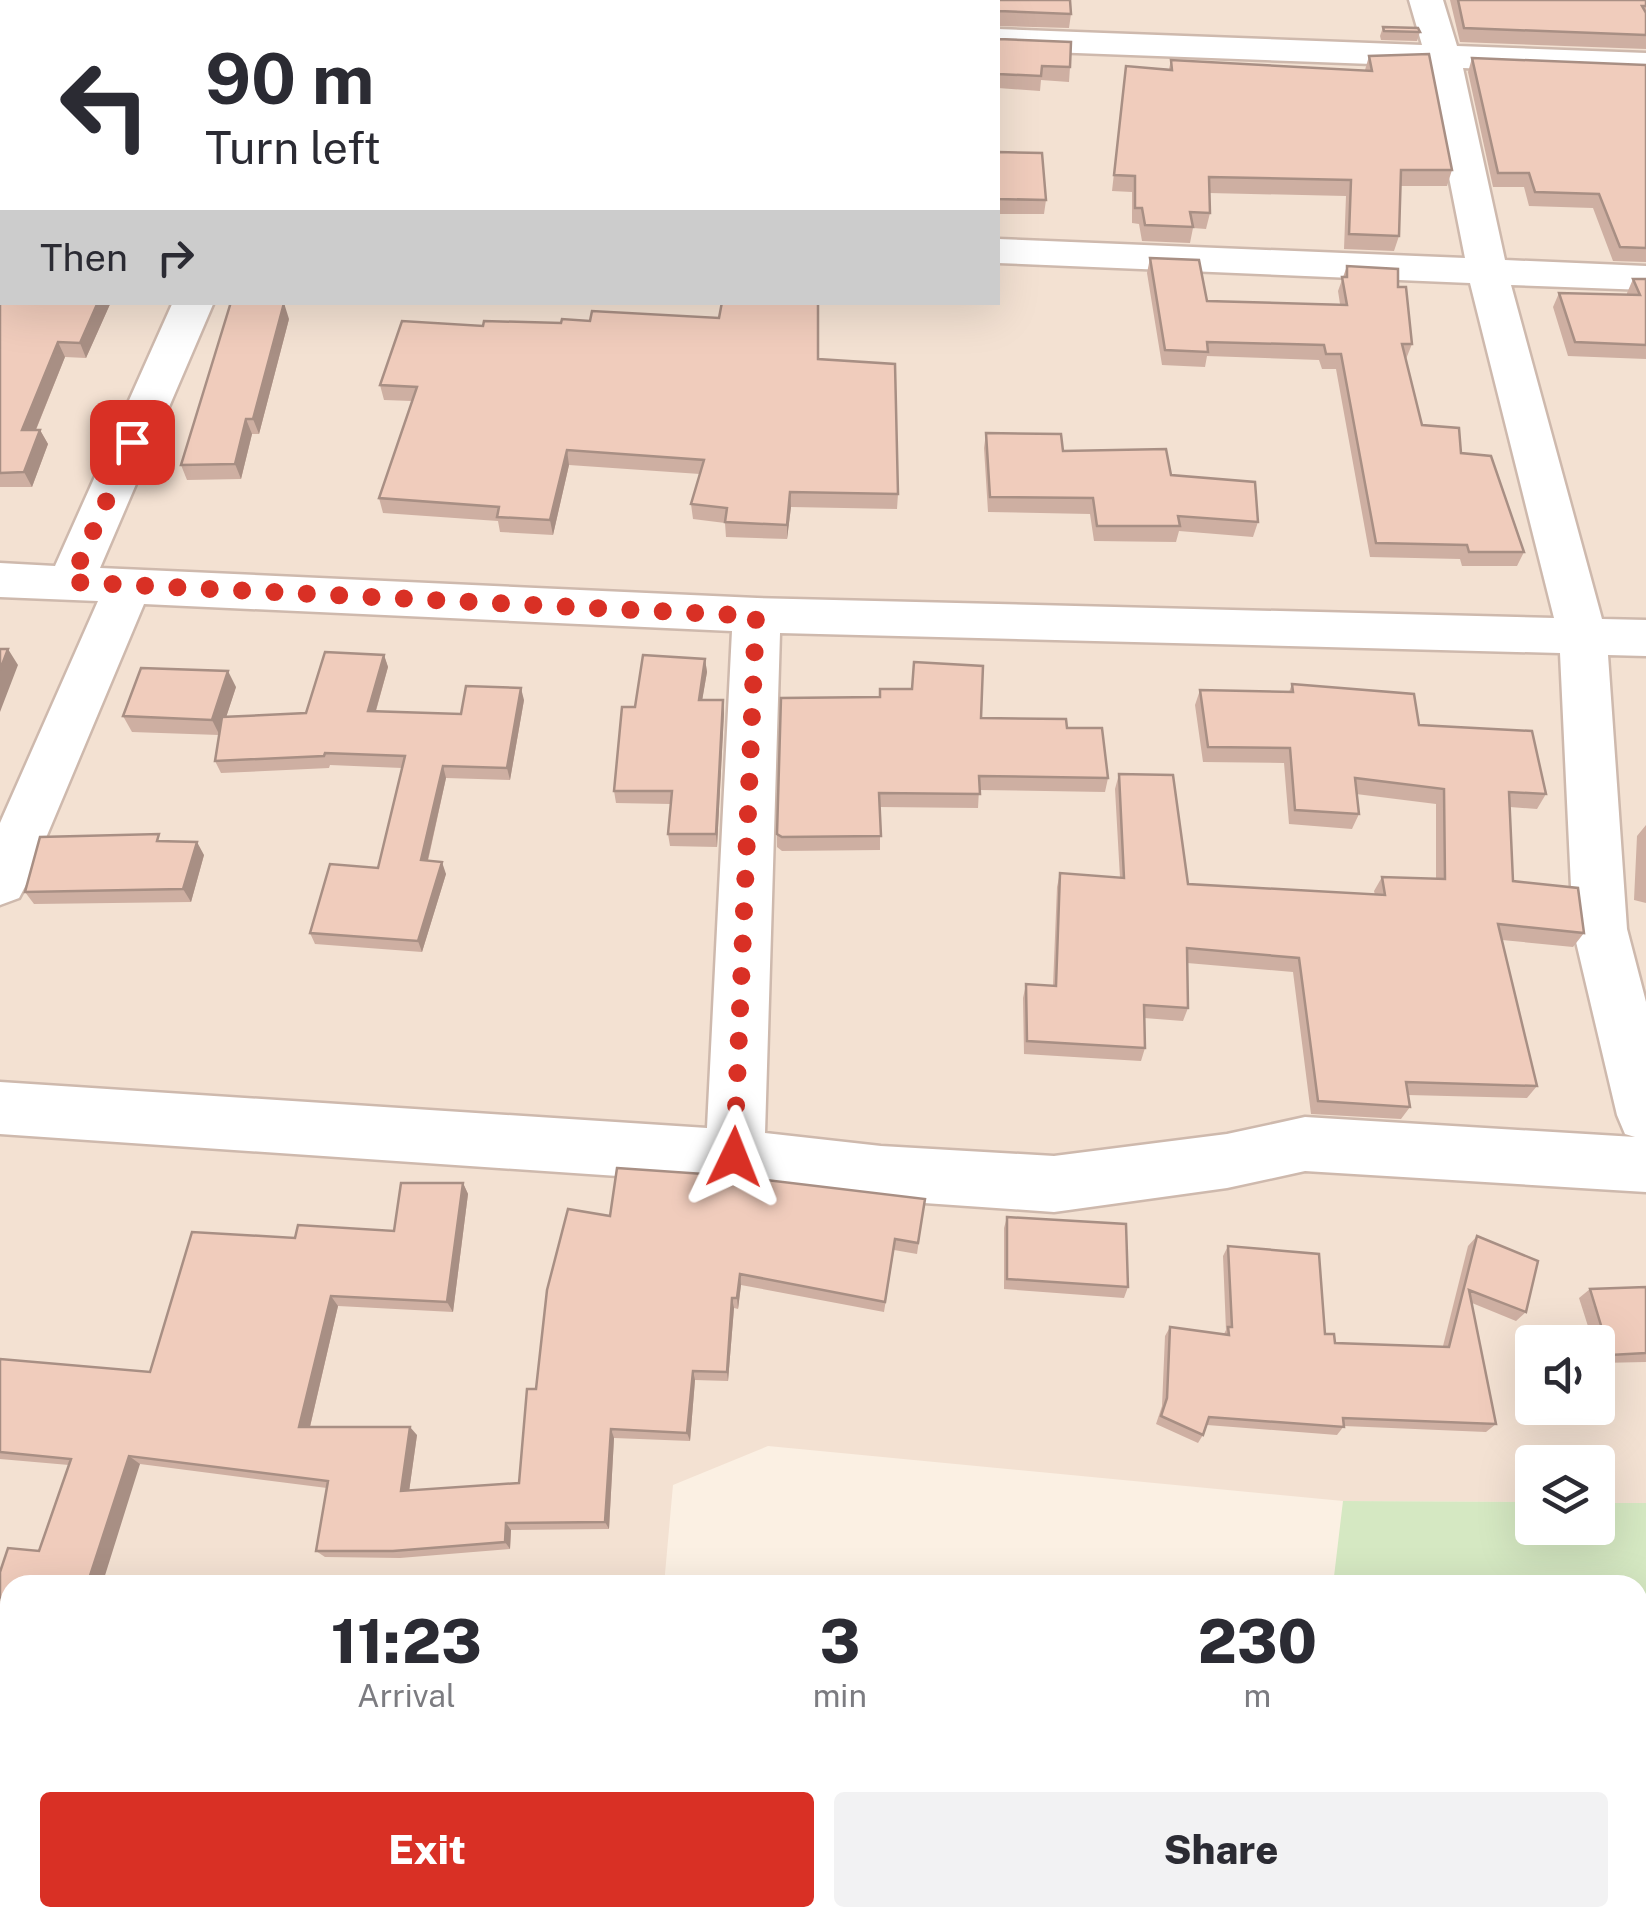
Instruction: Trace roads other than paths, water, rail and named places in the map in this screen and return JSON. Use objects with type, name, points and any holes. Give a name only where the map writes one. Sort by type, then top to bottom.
[{"type":"street","points":[[1426,0],[1443,58],[1488,274],[1583,637],[1600,929],[1646,1116]]},
{"type":"street","points":[[1000,40],[1646,64]]},
{"type":"street","points":[[1000,251],[1646,278]]},
{"type":"street","points":[[71,582],[193,305]]},
{"type":"street","points":[[0,580],[756,616],[1646,638]]},
{"type":"street","points":[[0,882],[129,584]]},
{"type":"street","points":[[734,1157],[756,616]]},
{"type":"street","points":[[0,1108],[734,1157],[881,1173],[1054,1184],[1227,1161],[1305,1144],[1646,1165]]}]
